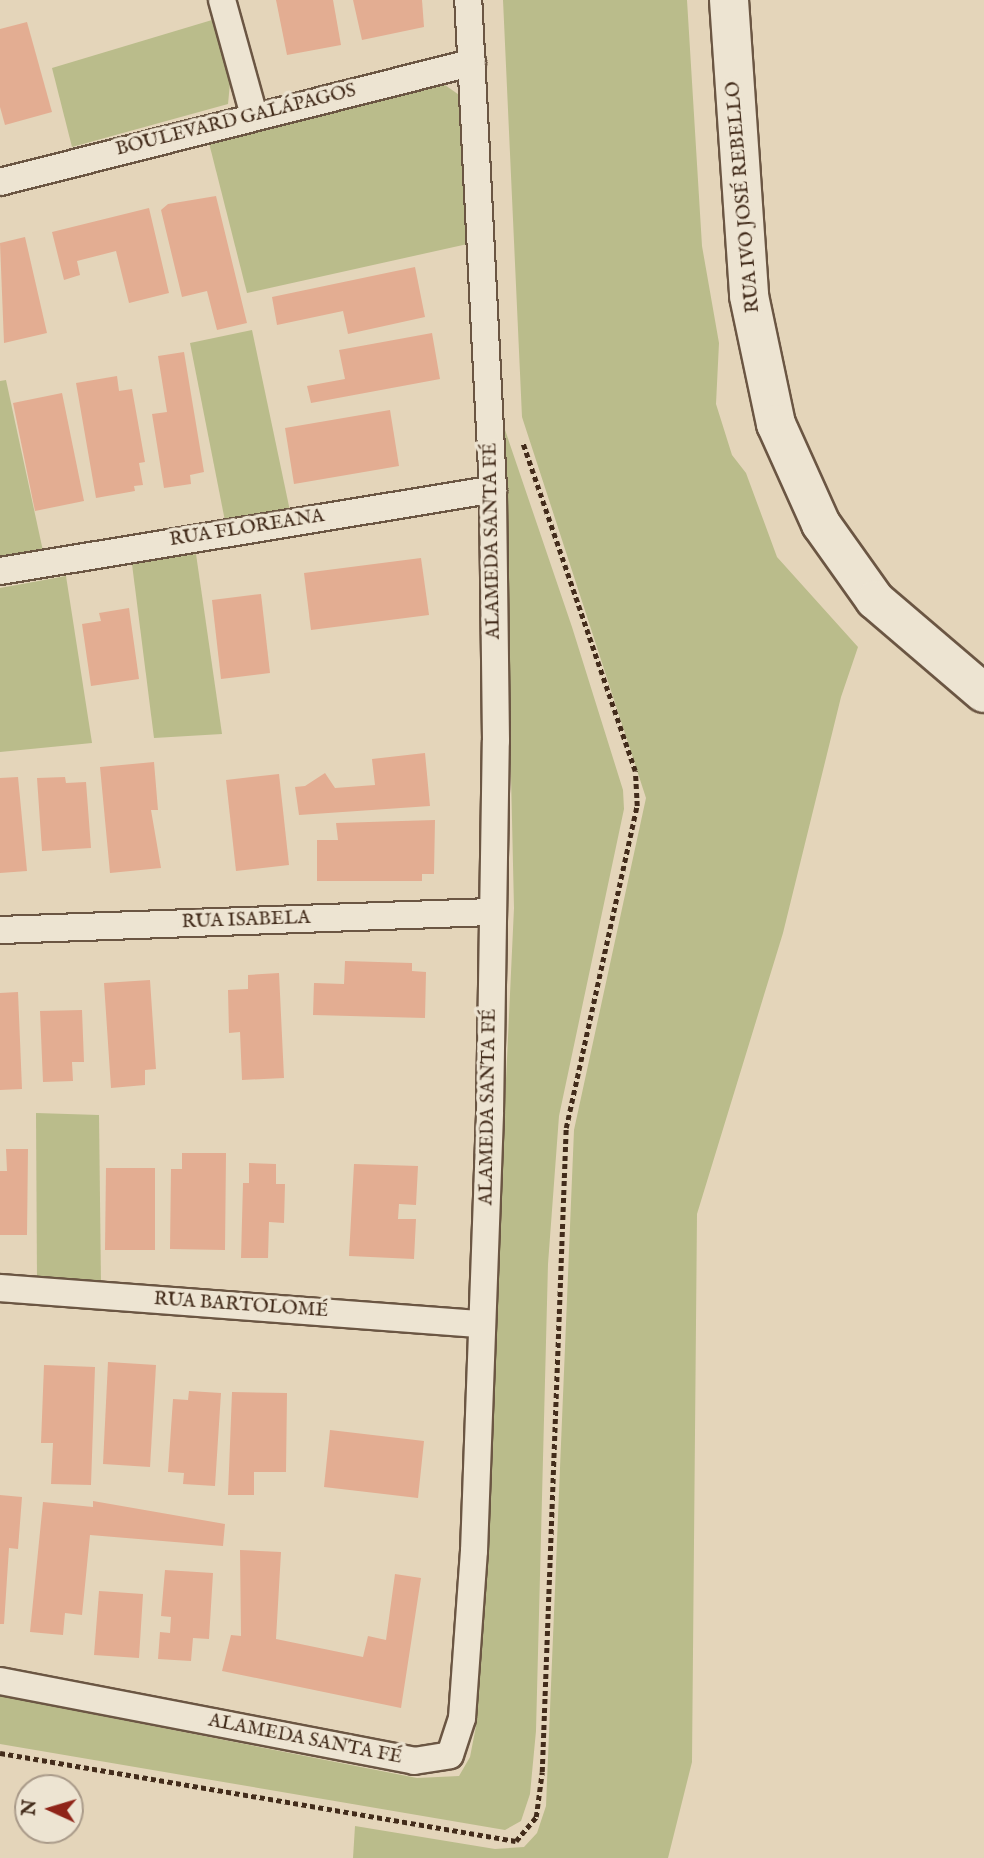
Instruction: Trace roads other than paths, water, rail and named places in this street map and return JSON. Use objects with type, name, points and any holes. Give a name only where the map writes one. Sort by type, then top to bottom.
[{"type":"street","points":[[222,0],[254,115]]},
{"type":"street","name":"ALAMEDA SANTA FÉ","points":[[0,1681],[414,1762],[450,1755],[462,1718],[474,1551],[493,912],[494,489],[468,0]]},
{"type":"street","name":"RUA IVO JOSÉ REBELLO","points":[[729,0],[749,296],[776,424],[821,524],[874,600],[984,693]]},
{"type":"street","name":"BOULEVARD GALÁPAGOS","points":[[0,182],[254,115],[472,63]]},
{"type":"street","name":"RUA FLOREANA","points":[[0,571],[494,489]]},
{"type":"street","name":"RUA ISABELA","points":[[0,930],[493,912]]},
{"type":"street","name":"RUA BARTOLOMÉ","points":[[0,1288],[482,1324]]}]
